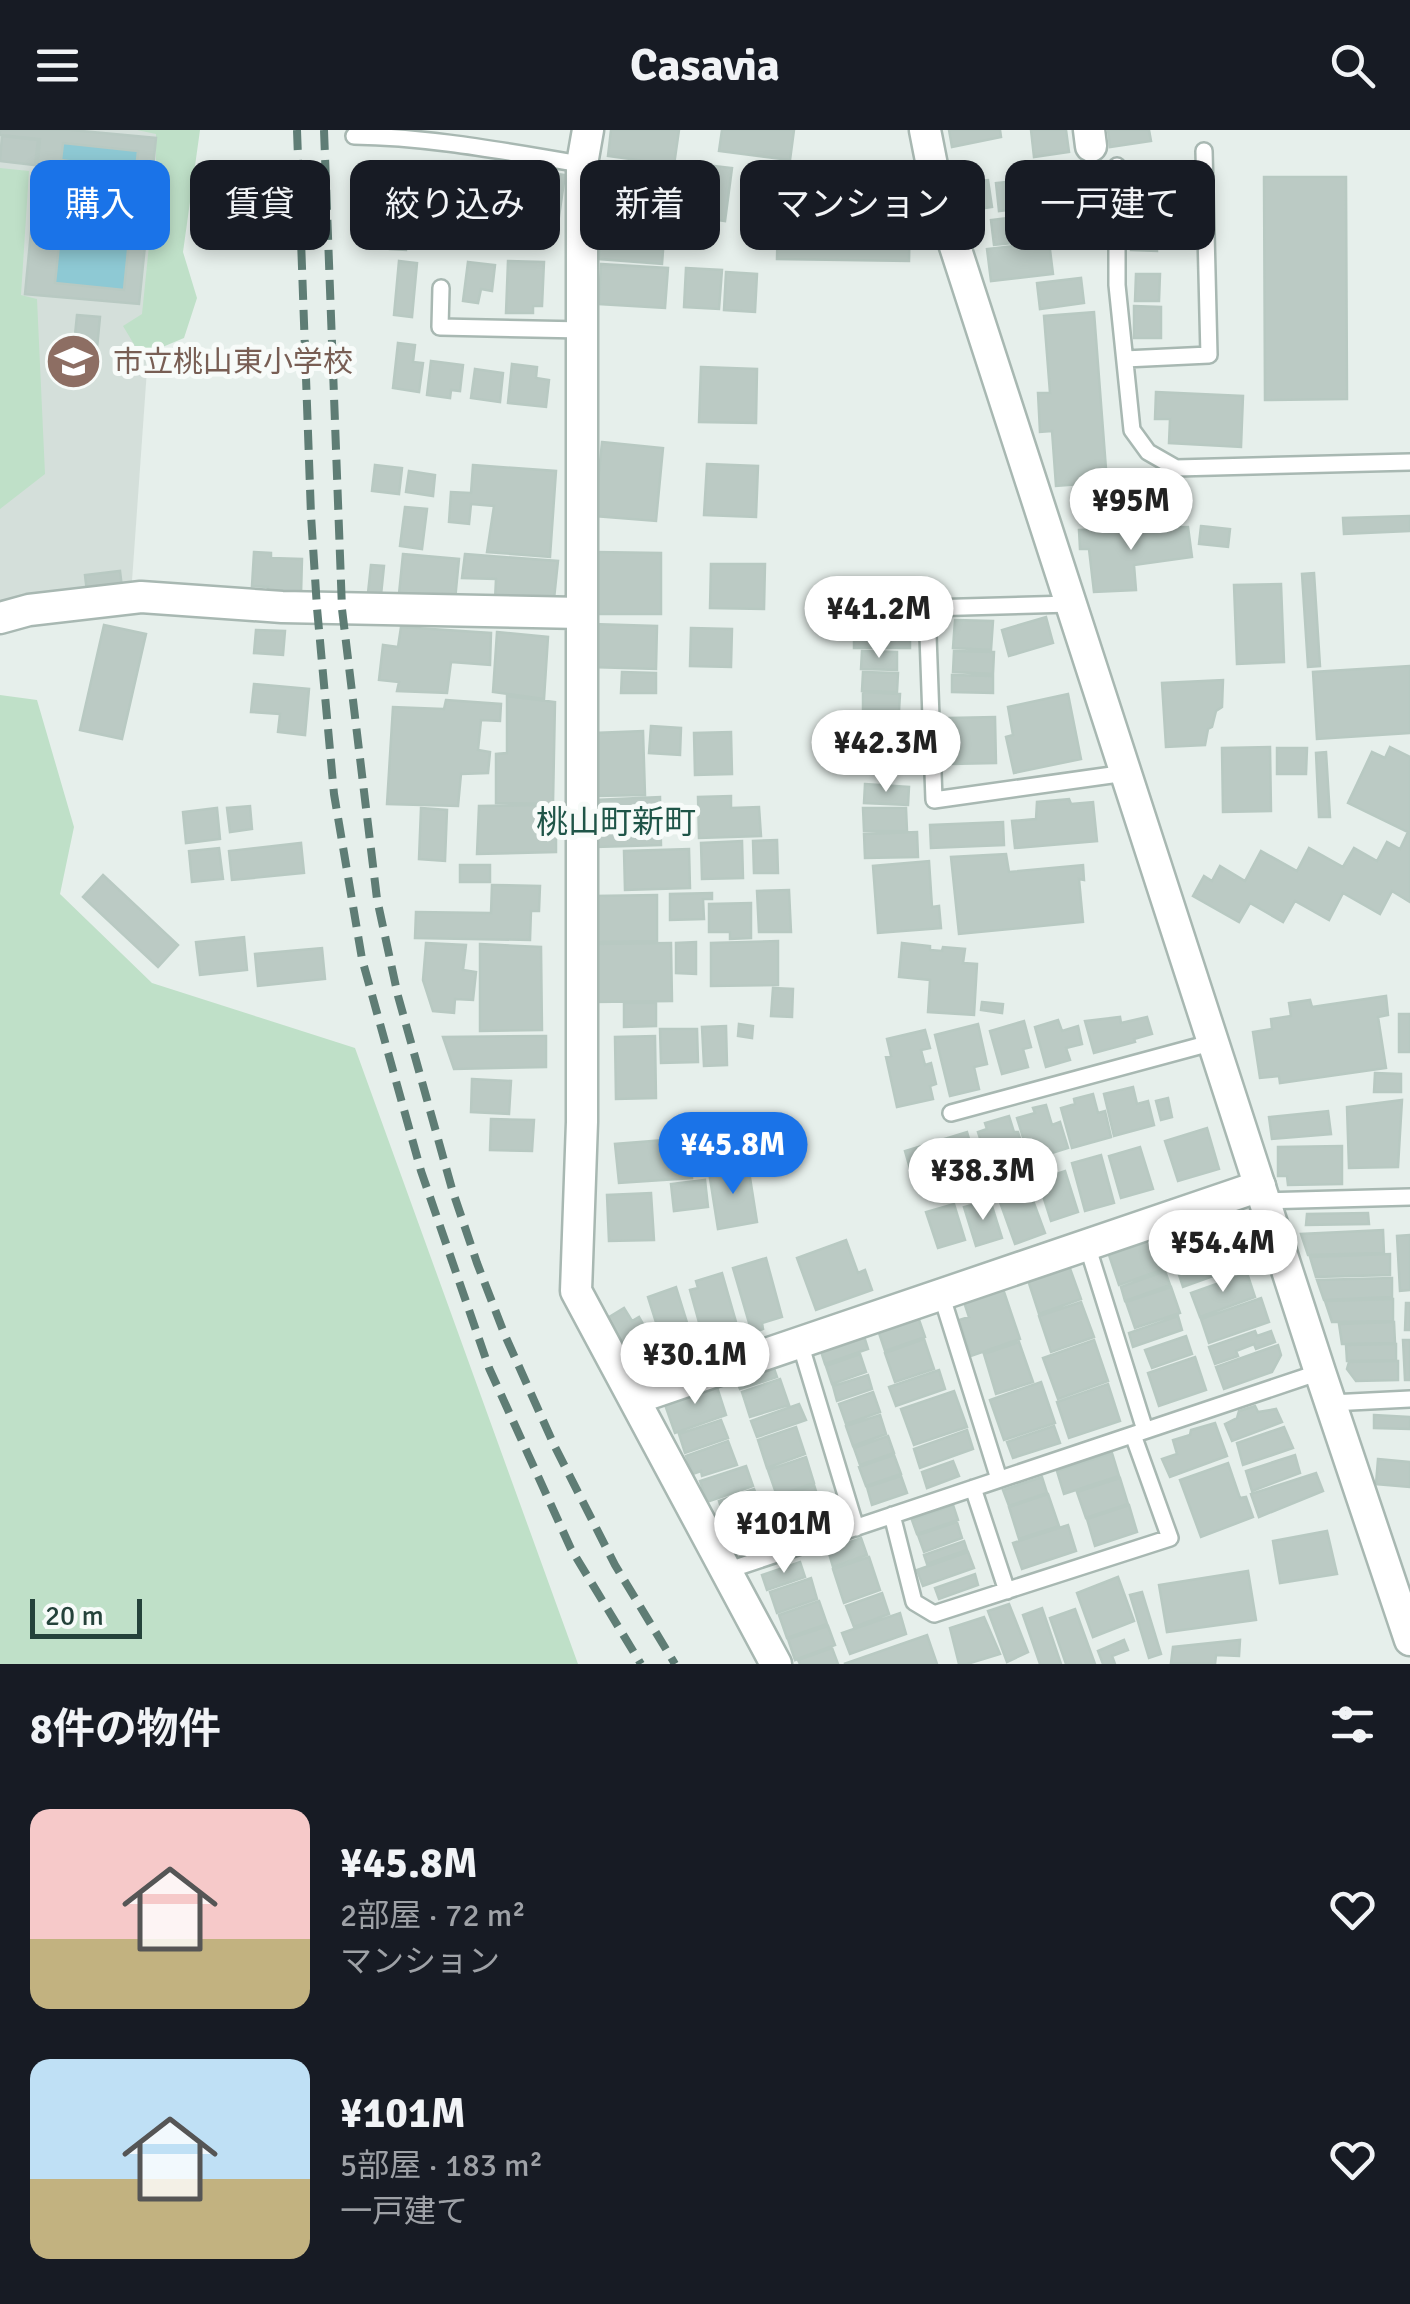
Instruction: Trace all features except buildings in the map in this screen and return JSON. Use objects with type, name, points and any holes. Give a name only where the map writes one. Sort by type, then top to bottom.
[{"type":"street","points":[[583,160],[588,130]]},
{"type":"street","points":[[924,130],[937,191],[1410,1640]]},
{"type":"street","points":[[582,250],[582,1122],[576,1291],[776,1664]]},
{"type":"street","points":[[0,618],[29,610],[140,597],[282,607],[581,613]]},
{"type":"street","points":[[634,1400],[1087,1245],[1262,1193]]},
{"type":"lane","points":[[354,136],[480,147],[580,164]]},
{"type":"lane","points":[[1125,358],[1209,354],[1204,151]]},
{"type":"lane","points":[[1118,250],[1132,430],[1148,452],[1176,468],[1410,462]]},
{"type":"lane","points":[[441,288],[440,327],[582,330]]},
{"type":"lane","points":[[1071,604],[928,608],[934,800],[1126,773]]},
{"type":"lane","points":[[951,1113],[1214,1042]]},
{"type":"lane","points":[[1262,1193],[1410,1197]]},
{"type":"lane","points":[[892,1516],[914,1602],[934,1614],[1170,1538],[1087,1245]]},
{"type":"lane","points":[[941,1294],[1000,1479]]},
{"type":"lane","points":[[800,1342],[856,1528]]},
{"type":"lane","points":[[726,1571],[1320,1372]]},
{"type":"lane","points":[[1330,1403],[1410,1399]]},
{"type":"lane","points":[[973,1488],[1007,1591]]},
{"type":"shaded area","name":"市立桃山東小学校","points":[[0,130],[164,130],[162,160],[30,160],[30,250],[155,250],[131,595],[0,607]]},
{"type":"green space","points":[[137,130],[200,130],[196,160],[190,160],[190,202],[183,252],[197,298],[184,338],[141,356],[123,326],[142,314],[149,250],[170,250],[170,160],[156,160],[156,134]]},
{"type":"green space","points":[[0,168],[29,171],[21,295],[37,299],[45,474],[0,509]]},
{"type":"green space","points":[[0,695],[37,700],[74,827],[60,894],[152,983],[355,1048],[578,1664],[0,1664]]},
{"type":"water","points":[[63,143],[138,151],[137,160],[61,160]]},
{"type":"water","points":[[58,250],[128,250],[124,290],[55,283]]},
{"type":"railway","points":[[297,130],[317,608],[334,794],[362,959],[421,1171],[489,1368],[571,1549],[641,1664]]},
{"type":"railway","points":[[324,130],[342,609],[377,899],[398,996],[452,1189],[504,1333],[554,1445],[615,1565],[675,1664]]},
{"type":"place","name":"市立桃山東小学校","points":[[74,362]]},
{"type":"district","name":"桃山町新町","points":[[616,822]]}]
